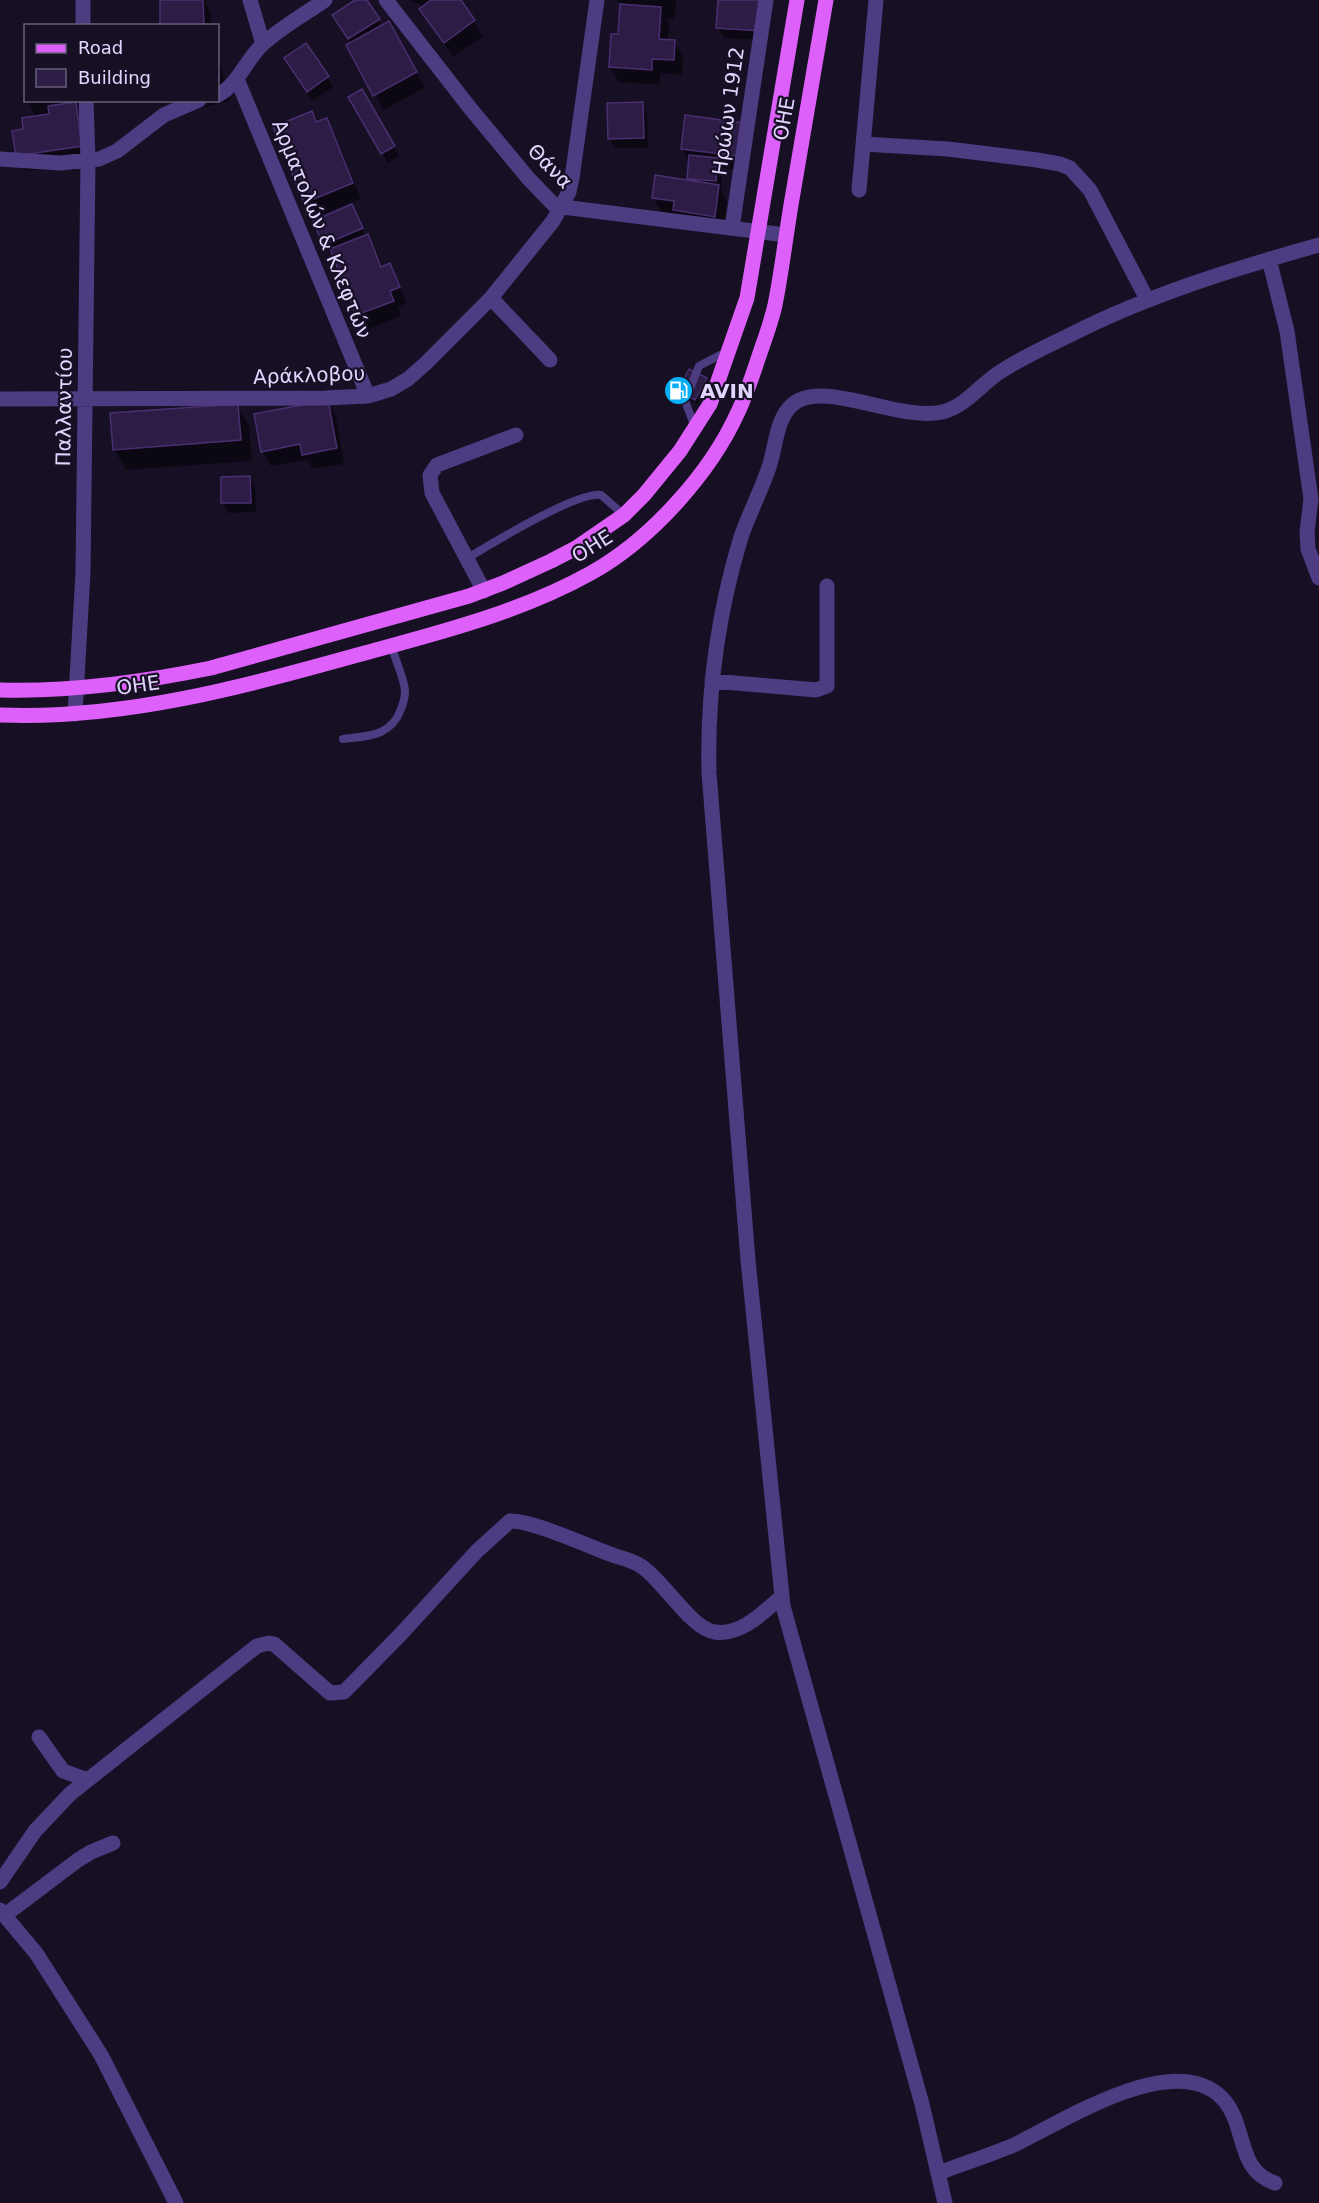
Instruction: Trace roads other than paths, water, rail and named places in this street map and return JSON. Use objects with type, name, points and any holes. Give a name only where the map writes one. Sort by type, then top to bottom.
[{"type":"main road","name":"ΟΗΕ","points":[[0,690],[25,691],[140,681],[212,668],[484,591],[576,548],[624,515],[662,474],[695,429],[710,404],[730,350],[747,298],[797,0]]},
{"type":"main road","name":"ΟΗΕ","points":[[0,715],[109,711],[204,696],[392,645],[479,621],[562,587],[592,572],[642,538],[703,470],[737,416],[748,389],[775,305],[826,0]]},
{"type":"street","points":[[83,0],[83,24]]},
{"type":"street","points":[[250,0],[263,44]]},
{"type":"street","points":[[219,94],[226,91],[237,79],[245,65],[263,44],[325,0]]},
{"type":"street","name":"Θάνα","points":[[387,0],[470,108],[528,178],[555,206],[786,235]]},
{"type":"street","name":"Αράκλοβου","points":[[0,400],[368,396],[391,389],[408,379],[491,298],[535,245],[562,207],[569,192],[573,170],[597,0]]},
{"type":"street","name":"Ηρώων 1912","points":[[732,228],[766,0]]},
{"type":"street","points":[[859,190],[876,0]]},
{"type":"street","name":"Αρματολών & Κλεφτών","points":[[237,79],[368,396]]},
{"type":"street","name":"Παλλαντίου","points":[[75,714],[83,572],[88,161],[86,102]]},
{"type":"street","points":[[0,159],[51,163],[88,161],[117,151],[164,115],[194,102]]},
{"type":"street","points":[[863,144],[948,149],[1038,160],[1070,168],[1090,190],[1147,299]]},
{"type":"street","points":[[945,2203],[922,2104],[782,1596],[748,1260],[711,804],[708,744],[712,681],[726,598],[742,536],[768,469],[782,419],[795,402],[812,396],[828,396],[908,412],[942,412],[965,400],[1002,370],[1095,322],[1147,299],[1319,245]]},
{"type":"street","points":[[1269,259],[1287,331],[1311,499],[1307,532],[1308,549],[1319,578]]},
{"type":"street","points":[[491,298],[550,360]]},
{"type":"street","points":[[484,591],[432,493],[430,476],[437,465],[516,435]]},
{"type":"street","points":[[712,681],[823,689],[828,682],[827,586]]},
{"type":"street","points":[[0,1882],[35,1831],[70,1794],[262,1644],[269,1643],[280,1648],[330,1693],[344,1692],[477,1551],[510,1521],[543,1529],[640,1565],[693,1619],[702,1627],[714,1632],[726,1633],[738,1629],[761,1615],[782,1596]]},
{"type":"street","points":[[39,1737],[63,1771],[88,1780]]},
{"type":"street","points":[[113,1842],[78,1860],[3,1912],[36,1953],[100,2055],[176,2203]]},
{"type":"street","points":[[939,2173],[1014,2144],[1129,2090],[1154,2083],[1185,2081],[1210,2089],[1221,2097],[1238,2125],[1248,2162],[1257,2174],[1275,2183]]},
{"type":"lane","points":[[695,429],[685,400],[699,366],[730,350]]},
{"type":"lane","points":[[466,559],[507,535],[585,496],[601,495],[624,515]]},
{"type":"lane","points":[[342,739],[373,736],[394,724],[399,716],[405,690],[392,645]]},
{"type":"place","name":"AVIN","points":[[679,391]]}]
